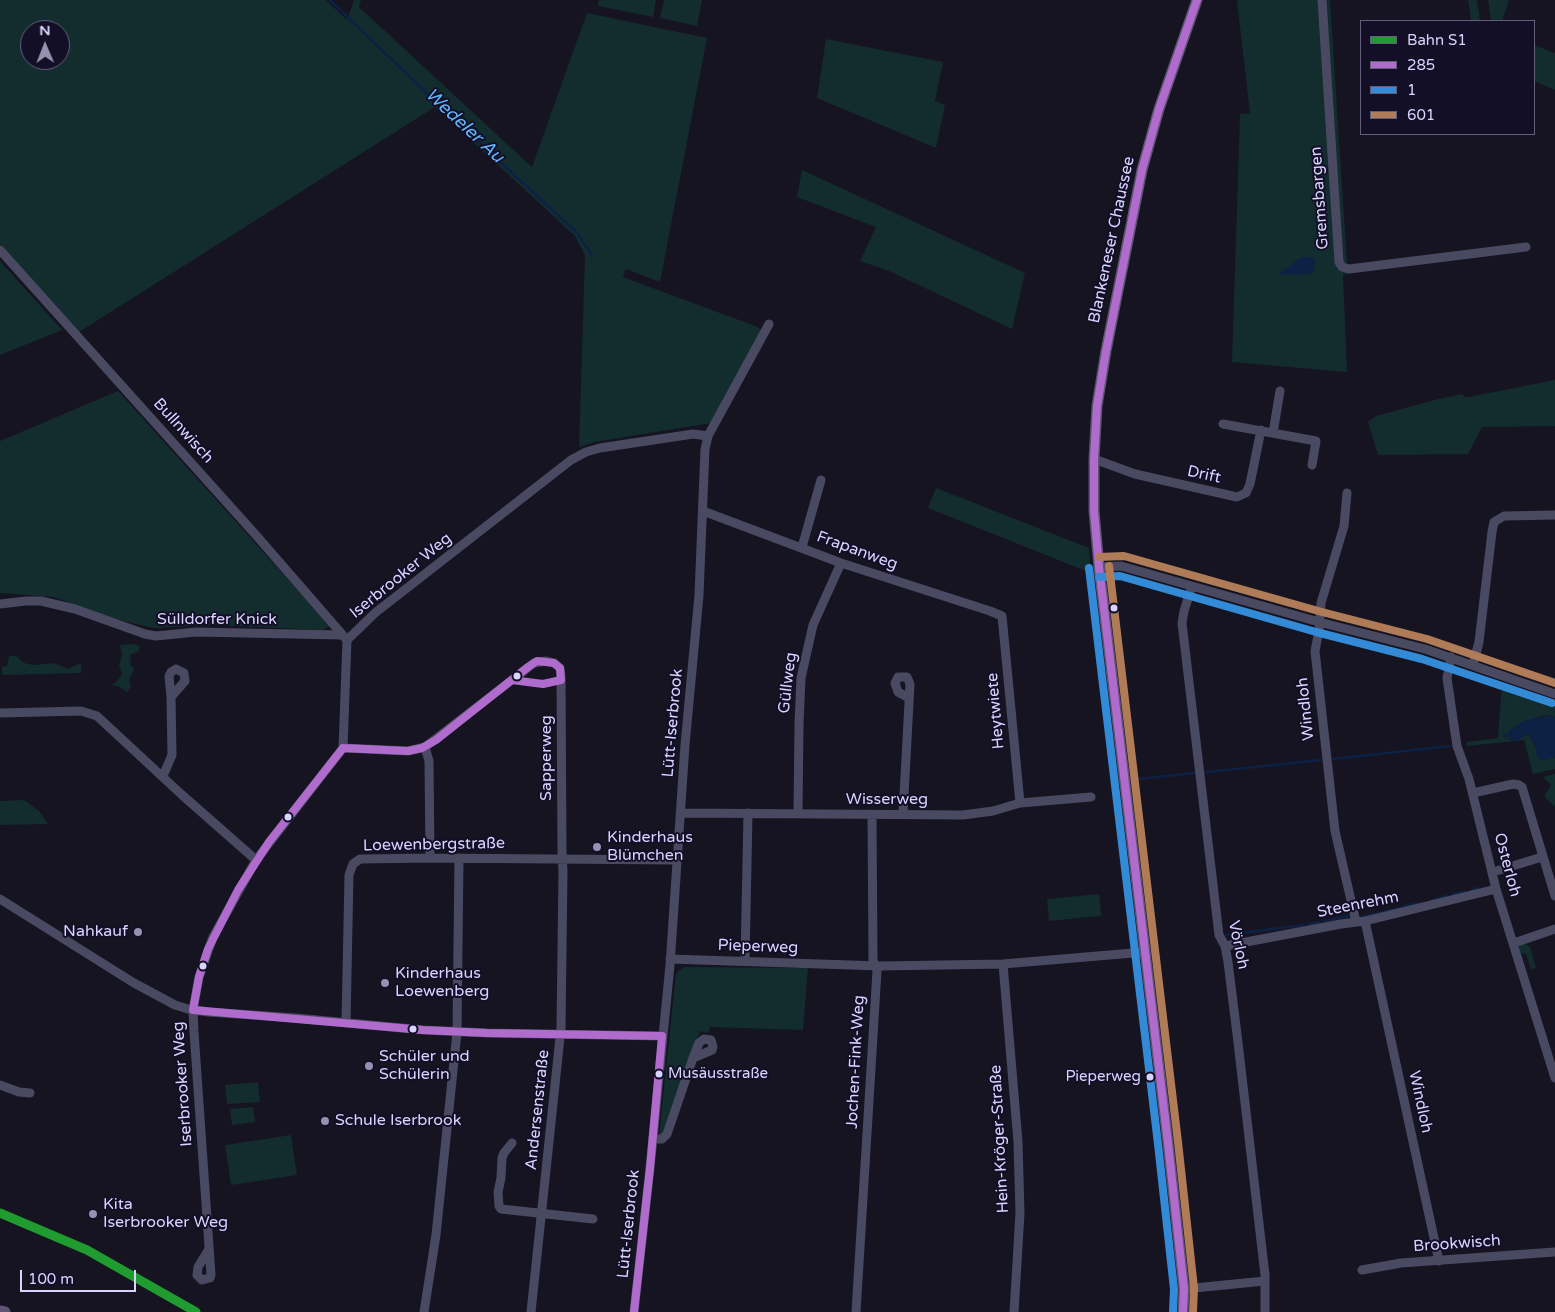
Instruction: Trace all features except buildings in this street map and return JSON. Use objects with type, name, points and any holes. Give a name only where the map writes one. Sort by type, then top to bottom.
[{"type":"main road","name":"Blankeneser Chaussee","points":[[1183,1312],[1184,1289],[1099,567],[1094,494],[1094,458],[1095,427],[1104,358],[1142,170],[1159,109],[1197,0]]},
{"type":"main road","points":[[0,1310],[5,1312]]},
{"type":"street","name":"Gremsbargen","points":[[1322,0],[1340,262],[1342,266],[1350,269],[1526,247]]},
{"type":"street","name":"Bullnwisch","points":[[0,250],[262,541],[344,637]]},
{"type":"street","name":"Lütt-Iserbrook","points":[[634,1312],[670,960],[685,745],[699,595],[705,449],[708,436],[769,324]]},
{"type":"street","points":[[1274,433],[1280,391]]},
{"type":"street","points":[[1223,424],[1316,441],[1312,465]]},
{"type":"street","name":"Drift","points":[[1094,458],[1135,474],[1237,497],[1246,493],[1250,484],[1260,430]]},
{"type":"street","name":"Iserbrooker Weg","points":[[209,1249],[193,1010],[199,977],[208,949],[238,890],[256,860],[343,748],[344,637],[571,460],[586,452],[600,448],[693,434],[708,436]]},
{"type":"street","points":[[802,547],[821,480]]},
{"type":"street","name":"Windloh","points":[[1346,493],[1344,526],[1321,604],[1315,657],[1335,831],[1360,922],[1439,1261]]},
{"type":"street","name":"Frapanweg","points":[[703,511],[842,563],[1002,616]]},
{"type":"street","points":[[1473,665],[1479,642],[1494,522],[1504,516],[1555,515]]},
{"type":"street","name":"Güllweg","points":[[798,814],[801,678],[813,625],[842,563]]},
{"type":"street","points":[[1099,567],[1121,566],[1451,657],[1555,694]]},
{"type":"street","name":"Vörloh","points":[[1192,586],[1182,623],[1219,936],[1225,946],[1236,1025],[1265,1281],[1265,1312]]},
{"type":"street","name":"Sülldorfer Knick","points":[[0,604],[41,601],[75,608],[145,634],[156,636],[196,632],[344,637]]},
{"type":"street","name":"Heytwiete","points":[[1002,616],[1020,803]]},
{"type":"street","name":"Osterloh","points":[[1451,657],[1447,678],[1456,740],[1473,793],[1496,889],[1555,1078]]},
{"type":"street","name":"Sapperweg","points":[[425,747],[528,667],[537,662],[551,662],[560,668],[562,859]]},
{"type":"street","points":[[163,776],[172,756],[171,697]]},
{"type":"street","points":[[903,814],[909,698]]},
{"type":"street","points":[[0,713],[80,711],[97,716],[256,860]]},
{"type":"street","points":[[343,748],[408,751],[425,747],[429,761],[430,858]]},
{"type":"street","points":[[1473,793],[1513,784],[1519,785],[1523,790],[1555,896]]},
{"type":"street","name":"Wisserweg","points":[[680,813],[963,815],[993,811],[1020,803],[1092,797]]},
{"type":"street","points":[[745,961],[748,813]]},
{"type":"street","name":"Jochen-Fink-Weg","points":[[856,1312],[877,971],[873,960],[872,815]]},
{"type":"street","points":[[1492,872],[1542,857]]},
{"type":"street","name":"Loewenbergstraße","points":[[346,1022],[349,875],[351,867],[356,861],[365,858],[676,860]]},
{"type":"street","points":[[424,1312],[439,1208],[457,1032],[460,858]]},
{"type":"street","name":"Andersenstraße","points":[[532,1312],[560,1035],[562,859]]},
{"type":"street","name":"Steenrehm","points":[[1225,946],[1360,922],[1496,889]]},
{"type":"street","points":[[0,900],[134,983],[175,1005],[193,1010],[457,1032],[662,1036]]},
{"type":"street","points":[[1514,943],[1555,929]]},
{"type":"street","name":"Pieperweg","points":[[670,960],[875,965],[1003,964],[1145,952]]},
{"type":"street","name":"Hein-Kröger-Straße","points":[[1003,964],[1018,1142],[1020,1212],[1014,1312]]},
{"type":"street","points":[[653,1139],[662,1139],[667,1134],[694,1058]]},
{"type":"street","points":[[0,1085],[19,1092],[30,1093]]},
{"type":"street","name":"Andersenstraße","points":[[512,1143],[502,1158],[498,1192],[501,1209],[594,1219]]},
{"type":"street","name":"Brookwisch","points":[[1362,1270],[1401,1263],[1555,1252]]},
{"type":"street","points":[[1184,1289],[1265,1281]]},
{"type":"green space","points":[[0,0],[326,0],[347,20],[354,0],[361,0],[359,7],[532,167],[587,13],[707,38],[660,282],[626,269],[623,277],[758,327],[762,333],[711,423],[594,442],[579,447],[585,255],[575,236],[435,107],[79,332],[0,244]]},
{"type":"green space","points":[[599,0],[656,0],[653,17],[598,6]]},
{"type":"green space","points":[[664,0],[702,0],[697,26],[660,18]]},
{"type":"green space","points":[[1237,0],[1330,0],[1347,264],[1347,274],[1343,275],[1347,372],[1232,362],[1240,114],[1250,113]]},
{"type":"green space","points":[[1468,0],[1477,0],[1480,20],[1471,20]]},
{"type":"green space","points":[[1488,0],[1509,0],[1502,20],[1491,20]]},
{"type":"green space","points":[[826,39],[943,62],[935,101],[945,105],[936,148],[817,98]]},
{"type":"green space","points":[[1535,45],[1555,53],[1555,90],[1535,81]]},
{"type":"green space","points":[[802,170],[1025,273],[1012,329],[889,271],[860,261],[876,227],[797,197]]},
{"type":"green space","points":[[0,261],[62,330],[0,355]]},
{"type":"green space","points":[[1555,380],[1555,426],[1482,427],[1468,454],[1378,455],[1368,422],[1376,416],[1438,399],[1463,394],[1464,397],[1469,397]]},
{"type":"green space","points":[[118,391],[330,626],[323,630],[214,625],[153,628],[106,617],[54,597],[0,593],[0,441]]},
{"type":"green space","points":[[936,488],[1089,548],[1091,573],[928,508]]},
{"type":"green space","points":[[131,644],[140,647],[139,651],[130,655],[131,666],[134,669],[129,680],[131,687],[127,692],[118,686],[112,685],[122,673],[119,665],[122,655],[120,645]]},
{"type":"green space","points":[[9,656],[16,656],[24,663],[33,665],[54,663],[68,669],[81,663],[81,673],[2,675],[2,667],[7,666]]},
{"type":"green space","points":[[1502,683],[1555,701],[1555,717],[1547,715],[1525,721],[1511,729],[1509,737],[1519,740],[1524,735],[1529,735],[1536,747],[1536,753],[1543,760],[1555,757],[1555,769],[1533,774],[1524,740],[1467,746],[1466,742],[1498,738]]},
{"type":"green space","points":[[1555,774],[1555,807],[1544,796],[1551,785],[1543,777]]},
{"type":"green space","points":[[24,800],[40,812],[48,824],[0,825],[0,801]]},
{"type":"green space","points":[[1099,894],[1101,916],[1049,921],[1047,899]]},
{"type":"green space","points":[[1523,942],[1530,947],[1536,968],[1531,969],[1526,954],[1520,953],[1519,947]]},
{"type":"green space","points":[[684,967],[808,968],[803,1030],[710,1027],[708,1033],[700,1031],[664,1131],[659,1135],[676,974]]},
{"type":"green space","points":[[258,1082],[260,1102],[227,1104],[225,1085]]},
{"type":"green space","points":[[253,1107],[255,1122],[232,1125],[230,1109]]},
{"type":"green space","points":[[291,1135],[297,1175],[231,1185],[225,1145]]},
{"type":"water","points":[[1302,257],[1313,257],[1315,262],[1313,273],[1300,275],[1278,274]]},
{"type":"water","points":[[1551,715],[1555,717],[1555,757],[1539,759],[1534,742],[1529,735],[1526,734],[1519,740],[1509,740],[1511,729],[1524,721]]},
{"type":"waterway","name":"Wedeler Au","points":[[330,0],[441,107],[577,233],[592,255]]},
{"type":"waterway","points":[[1504,736],[1510,734]]},
{"type":"waterway","points":[[1333,759],[1450,746]]},
{"type":"waterway","points":[[1207,772],[1321,760]]},
{"type":"waterway","points":[[1139,779],[1194,773]]},
{"type":"waterway","points":[[1472,890],[1478,888]]},
{"type":"waterway","points":[[1453,894],[1465,892]]},
{"type":"waterway","points":[[1432,900],[1447,896]]},
{"type":"waterway","points":[[1405,906],[1421,903]]},
{"type":"waterway","points":[[1362,917],[1400,908]]},
{"type":"waterway","points":[[1325,921],[1348,916]]},
{"type":"waterway","points":[[1309,924],[1320,922]]},
{"type":"waterway","points":[[1226,935],[1304,925]]},
{"type":"rail line","name":"S1","points":[[0,1213],[87,1250],[196,1312]]},
{"type":"transit line","name":"285","points":[[1183,1312],[1184,1289],[1168,1143],[1099,567],[1094,511],[1094,459],[1097,406],[1106,351],[1142,170],[1159,109],[1197,0]]},
{"type":"transit line","name":"601","points":[[1099,557],[1124,556],[1322,612],[1427,639],[1555,683]]},
{"type":"transit line","name":"601","points":[[1109,566],[1178,1142],[1194,1288],[1193,1312]]},
{"type":"transit line","name":"1","points":[[1089,568],[1158,1144],[1174,1289],[1173,1312]]},
{"type":"transit line","name":"1","points":[[1099,577],[1120,576],[1316,632],[1422,659],[1552,703]]},
{"type":"transit line","name":"285","points":[[343,748],[408,751],[422,748],[436,740],[528,667],[537,661],[554,663],[560,668],[561,680],[543,684],[512,680]]},
{"type":"transit line","name":"285","points":[[193,1010],[199,977],[208,949],[238,890],[269,842],[343,748]]},
{"type":"transit line","name":"285","points":[[193,1010],[423,1030],[662,1036]]},
{"type":"transit line","name":"285","points":[[634,1312],[662,1036]]},
{"type":"place","name":"Kinderhaus Blümchen","points":[[597,847]]},
{"type":"place","name":"Nahkauf","points":[[138,932]]},
{"type":"place","name":"Kinderhaus Loewenberg","points":[[385,983]]},
{"type":"place","name":"Schüler und Schülerin","points":[[369,1066]]},
{"type":"place","name":"Musäusstraße","points":[[659,1074]]},
{"type":"place","name":"Pieperweg","points":[[1150,1077]]},
{"type":"place","name":"Schule Iserbrook","points":[[325,1121]]},
{"type":"place","name":"Kita Iserbrooker Weg","points":[[93,1214]]}]
